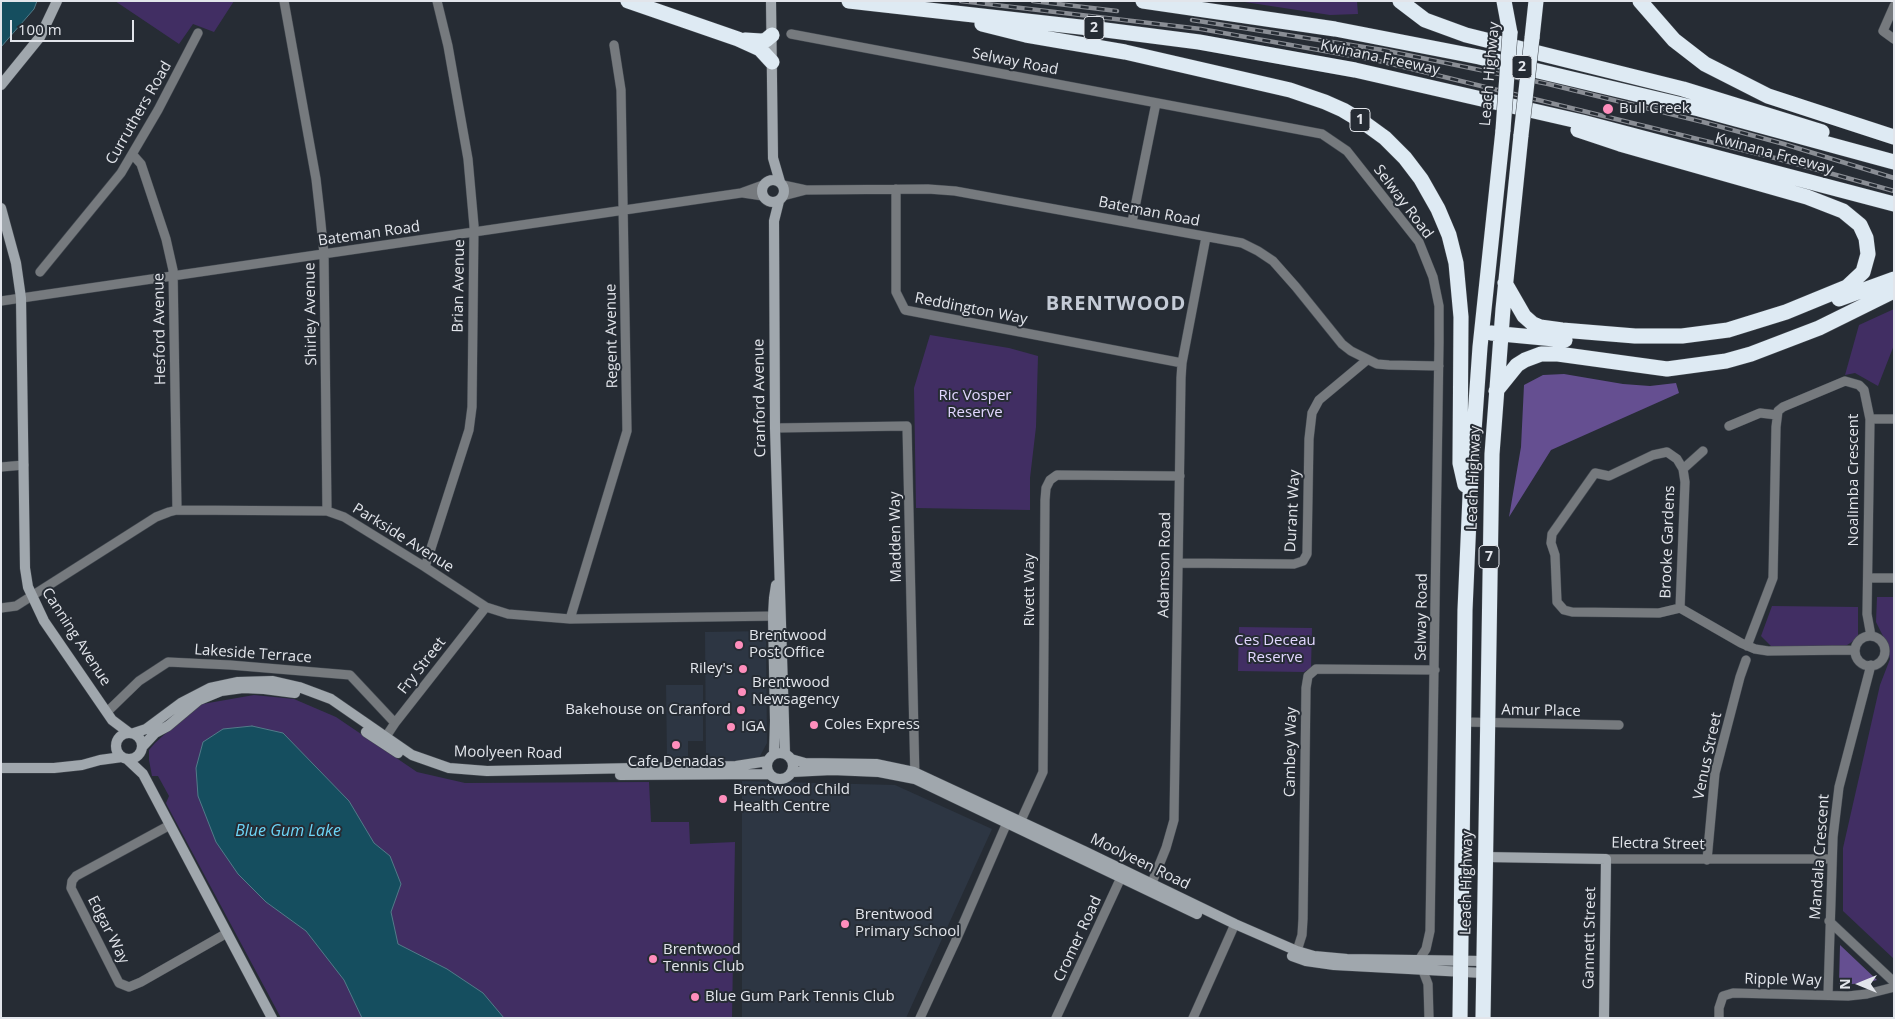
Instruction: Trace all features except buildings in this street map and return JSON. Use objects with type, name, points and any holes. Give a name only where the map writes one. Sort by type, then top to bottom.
[{"type":"highway","points":[[628,1],[738,39],[760,49],[772,62]]},
{"type":"highway","name":"Kwinana Freeway","points":[[849,1],[1050,23],[1199,42],[1355,70],[1582,122],[1894,204]]},
{"type":"highway","name":"Kwinana Freeway","points":[[1143,1],[1299,24],[1479,57],[1681,104],[1894,162]]},
{"type":"highway","points":[[1400,1],[1426,20],[1466,36],[1682,89],[1894,155]]},
{"type":"highway","points":[[1504,1],[1510,33]]},
{"type":"highway","name":"Leach Highway","points":[[1460,1018],[1463,722],[1469,499],[1481,332],[1503,130],[1514,1]]},
{"type":"highway","name":"Leach Highway","points":[[1483,1018],[1490,505],[1496,391],[1505,283],[1536,1]]},
{"type":"highway","points":[[1640,1],[1674,40],[1705,64],[1768,96],[1894,137]]},
{"type":"highway","name":"1","points":[[932,11],[1026,35],[1125,52],[1290,90],[1343,110],[1364,122],[1385,138],[1410,165],[1438,209],[1450,235],[1456,263],[1461,309],[1460,463],[1469,499]]},
{"type":"highway","points":[[738,39],[766,40],[772,30]]},
{"type":"highway","points":[[1482,98],[1620,144],[1807,197],[1843,211],[1860,225],[1868,247],[1862,272],[1846,292]]},
{"type":"highway","points":[[1481,332],[1616,344],[1680,344],[1718,339],[1752,331],[1846,292],[1894,279]]},
{"type":"highway","points":[[1505,283],[1524,316],[1540,327],[1656,337],[1682,336],[1728,330],[1820,302]]},
{"type":"highway","points":[[1496,391],[1517,365],[1541,354],[1558,354],[1667,369],[1726,362],[1819,328],[1894,292]]},
{"type":"main road","points":[[1,85],[40,37],[57,1]]},
{"type":"main road","name":"Cranford Avenue","points":[[771,1],[773,158],[765,191],[774,221],[775,428],[779,574],[775,721],[771,758]]},
{"type":"main road","name":"Cranford Avenue","points":[[773,158],[784,190],[774,221]]},
{"type":"main road","points":[[781,183],[773,179],[765,191],[772,202],[781,198]]},
{"type":"main road","name":"Canning Avenue","points":[[1,208],[16,263],[21,298],[25,568],[28,588],[44,621],[110,716],[140,738],[143,774]]},
{"type":"main road","name":"Cranford Avenue","points":[[777,616],[788,757]]},
{"type":"main road","name":"Moolyeen Road","points":[[131,732],[146,729],[198,693],[224,684],[273,681],[316,692],[331,699],[416,764],[447,774],[464,777],[769,774],[776,779],[780,779],[785,778],[792,772],[832,770],[914,775]]},
{"type":"main road","name":"Moolyeen Road","points":[[141,749],[155,733],[168,726],[199,700],[221,692],[243,688],[278,690],[306,695],[336,710],[384,740],[424,760],[464,770],[736,766],[771,758],[778,753],[806,763],[876,764],[914,775],[1233,927],[1296,954],[1334,965],[1423,971],[1483,967]]},
{"type":"main road","name":"Canning Avenue","points":[[110,716],[117,752],[143,774],[272,1018]]},
{"type":"main road","points":[[100,760],[121,734],[131,732]]},
{"type":"main road","points":[[1,768],[54,768],[100,760],[135,758],[141,749]]},
{"type":"main road","points":[[788,757],[792,763],[792,772]]},
{"type":"main road","points":[[769,774],[766,765],[771,758]]},
{"type":"main road","name":"Electra Street","points":[[1484,857],[1606,858]]},
{"type":"main road","name":"Gannett Street","points":[[1604,1018],[1606,858]]},
{"type":"main road","name":"Moolyeen Road","points":[[1296,954],[1347,959],[1419,960],[1461,967]]},
{"type":"street","name":"Shirley Avenue","points":[[284,1],[316,179],[324,254],[326,511]]},
{"type":"street","name":"Brian Avenue","points":[[425,567],[469,430],[472,407],[474,232],[468,159],[448,46],[437,1]]},
{"type":"street","points":[[1894,6],[1883,31],[1894,39]]},
{"type":"street","name":"Curruthers Road","points":[[40,272],[121,173],[133,155],[198,33]]},
{"type":"street","name":"Selway Road","points":[[791,34],[1322,134],[1347,152],[1419,242],[1434,277],[1439,306],[1430,932],[1426,949],[1419,960]]},
{"type":"street","name":"Regent Avenue","points":[[570,619],[627,432],[621,90],[614,45]]},
{"type":"street","points":[[1132,222],[1156,103]]},
{"type":"street","name":"Hesford Avenue","points":[[133,155],[141,164],[171,258],[173,276],[177,510]]},
{"type":"street","name":"Bateman Road","points":[[781,183],[806,190],[896,189],[955,191],[1132,222],[1242,244],[1258,251],[1273,262],[1296,287],[1342,344],[1367,360],[1389,366],[1439,366]]},
{"type":"street","name":"Reddington Way","points":[[896,189],[896,292],[905,310],[1182,363]]},
{"type":"street","name":"Bateman Road","points":[[781,198],[806,190]]},
{"type":"street","name":"Bateman Road","points":[[1,301],[765,191]]},
{"type":"street","name":"Adamson Road","points":[[1150,887],[1166,848],[1174,820],[1182,363],[1206,237]]},
{"type":"street","name":"Durant Way","points":[[1179,563],[1294,564],[1303,561],[1307,554],[1312,413],[1319,400],[1367,360]]},
{"type":"street","name":"Noalimba Crescent","points":[[1777,416],[1778,411],[1783,407],[1845,381],[1859,385],[1864,390],[1870,418],[1867,614],[1871,636]]},
{"type":"street","points":[[1729,426],[1760,413],[1777,416],[1774,578],[1747,646]]},
{"type":"street","points":[[1870,418],[1894,419]]},
{"type":"street","name":"Madden Way","points":[[775,428],[907,426],[914,775]]},
{"type":"street","points":[[1683,469],[1704,451]]},
{"type":"street","name":"Brooke Gardens","points":[[1667,452],[1677,459],[1683,469],[1685,493],[1680,608],[1659,613],[1572,612],[1564,610],[1557,602],[1555,555],[1551,543],[1552,534],[1595,473],[1609,476],[1653,455],[1667,452]]},
{"type":"street","points":[[1,467],[24,465]]},
{"type":"street","name":"Rivett Way","points":[[1019,824],[1043,772],[1046,488],[1050,480],[1057,475],[1180,476]]},
{"type":"street","name":"Parkside Avenue","points":[[1,608],[16,606],[156,518],[177,510],[326,511],[344,517],[486,607],[508,614],[570,619],[777,616]]},
{"type":"street","points":[[1868,578],[1894,578]]},
{"type":"street","name":"Fry Street","points":[[384,740],[395,723],[486,607]]},
{"type":"street","points":[[1680,608],[1747,646],[1768,650],[1855,650]]},
{"type":"street","points":[[1871,636],[1861,639],[1856,645],[1855,650],[1859,660],[1865,665],[1871,665]]},
{"type":"street","name":"Mandala Crescent","points":[[1828,995],[1833,837],[1839,787],[1871,665],[1881,661],[1885,651],[1881,640],[1871,636]]},
{"type":"street","name":"Venus Street","points":[[1706,860],[1715,773],[1746,660]]},
{"type":"street","name":"Lakeside Terrace","points":[[110,716],[138,681],[168,662],[221,664],[350,675],[395,723]]},
{"type":"street","name":"Cambey Way","points":[[1296,954],[1302,935],[1303,920],[1306,688],[1308,676],[1316,669],[1435,670]]},
{"type":"street","name":"Amur Place","points":[[1463,722],[1619,725]]},
{"type":"street","points":[[920,1018],[1008,819]]},
{"type":"street","name":"Edgar Way","points":[[170,825],[76,876],[72,881],[71,888],[119,983],[129,987],[141,982],[227,934]]},
{"type":"street","name":"Electra Street","points":[[1606,858],[1706,860],[1832,859]]},
{"type":"street","name":"Cromer Road","points":[[1056,1018],[1123,874]]},
{"type":"street","points":[[1830,921],[1894,982]]},
{"type":"street","points":[[1193,1018],[1233,927]]},
{"type":"street","points":[[1423,971],[1428,984],[1429,1018]]},
{"type":"street","name":"Ripple Way","points":[[1720,1018],[1723,996],[1733,993],[1866,994],[1894,987]]},
{"type":"shaded area","points":[[1564,374],[1623,384],[1650,386],[1676,383],[1679,393],[1551,450],[1509,517],[1521,447],[1524,385],[1543,375]]},
{"type":"shaded area","points":[[766,631],[767,743],[759,758],[745,764],[706,764],[705,632]]},
{"type":"shaded area","points":[[666,685],[703,685],[703,741],[688,741],[688,760],[667,759]]},
{"type":"shaded area","name":"Brentwood Primary School","points":[[742,781],[895,785],[992,829],[906,1018],[742,1018]]},
{"type":"shaded area","points":[[1840,945],[1877,980],[1839,985]]},
{"type":"green space","points":[[115,1],[234,1],[214,32],[193,24],[179,44]]},
{"type":"green space","points":[[1238,1],[1357,1],[1358,14],[1330,15]]},
{"type":"green space","points":[[1894,309],[1894,345],[1878,386],[1855,373],[1845,375],[1859,325]]},
{"type":"green space","name":"Ric Vosper Reserve","points":[[930,335],[1009,348],[1038,356],[1036,427],[1030,478],[1030,510],[916,508],[914,388]]},
{"type":"green space","points":[[1877,597],[1894,597],[1894,959],[1843,911],[1843,848],[1880,685],[1890,659],[1886,642],[1876,622]]},
{"type":"green space","points":[[1772,606],[1858,607],[1858,638],[1844,647],[1772,647],[1761,636]]},
{"type":"green space","name":"Ces Deceau Reserve","points":[[1239,627],[1312,628],[1311,669],[1304,672],[1238,671]]},
{"type":"green space","points":[[254,695],[294,699],[336,717],[417,772],[465,783],[649,782],[651,822],[689,822],[690,844],[735,842],[732,1018],[281,1018],[168,807],[166,803],[169,796],[158,776],[152,776],[149,760],[149,750],[155,743],[197,705]]},
{"type":"water","points":[[1,1],[37,1],[34,9],[1,47]]},
{"type":"water","name":"Blue Gum Lake","points":[[252,726],[283,733],[349,801],[374,843],[390,856],[401,884],[391,912],[398,944],[447,969],[483,993],[504,1018],[362,1018],[344,980],[306,931],[266,902],[238,874],[216,842],[198,796],[196,768],[203,742],[223,729]]},
{"type":"railway","points":[[961,1],[1201,29],[1375,60],[1775,158],[1894,191]]},
{"type":"railway","points":[[1033,1],[1117,11]]},
{"type":"railway","points":[[1192,20],[1383,50],[1548,84],[1784,144],[1894,178]]},
{"type":"place","name":"Bull Creek","points":[[1608,109]]},
{"type":"place","name":"Brentwood Post Office","points":[[739,645]]},
{"type":"place","name":"Riley's","points":[[743,669]]},
{"type":"place","name":"Brentwood Newsagency","points":[[742,692]]},
{"type":"place","name":"Bakehouse on Cranford","points":[[741,710]]},
{"type":"place","name":"Coles Express","points":[[814,725]]},
{"type":"place","name":"IGA","points":[[731,727]]},
{"type":"place","name":"Cafe Denadas","points":[[676,745]]},
{"type":"place","name":"Brentwood Child Health Centre","points":[[723,799]]},
{"type":"place","name":"Brentwood Primary School","points":[[845,924]]},
{"type":"place","name":"Brentwood Tennis Club","points":[[653,959]]},
{"type":"place","name":"Blue Gum Park Tennis Club","points":[[695,997]]},
{"type":"district","name":"BRENTWOOD","points":[[1116,304]]}]
